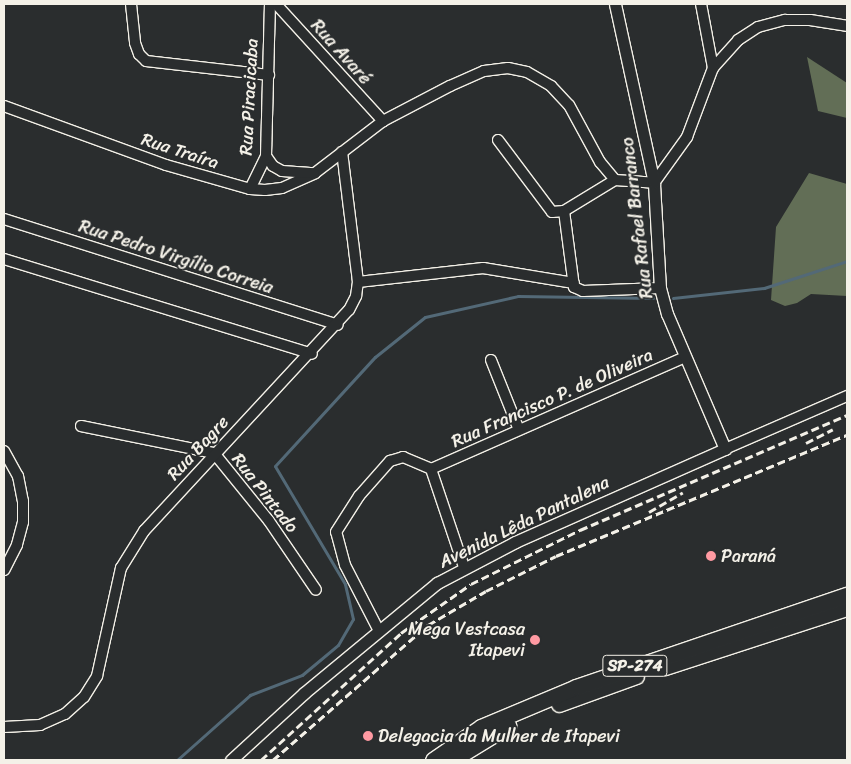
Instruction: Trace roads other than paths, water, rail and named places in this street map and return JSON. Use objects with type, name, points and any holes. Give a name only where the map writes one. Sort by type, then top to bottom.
[{"type":"main road","name":"SP-274","points":[[433,760],[481,727],[576,687],[847,595]]},
{"type":"main road","name":"SP-274","points":[[452,760],[493,733],[553,706],[847,608]]},
{"type":"street","points":[[131,4],[136,43],[139,54],[146,61],[269,75]]},
{"type":"street","name":"Rua Piracicaba","points":[[250,189],[266,156],[270,4]]},
{"type":"street","name":"Rua Avaré","points":[[276,4],[383,121]]},
{"type":"street","name":"Rua Rafael Barranco","points":[[616,4],[654,183],[660,288],[686,357],[725,449]]},
{"type":"street","points":[[701,4],[713,68]]},
{"type":"street","points":[[498,140],[547,209],[556,214],[615,180],[654,183],[687,137],[713,68],[738,40],[758,27],[784,20],[810,20],[847,26]]},
{"type":"street","name":"Rua Traíra","points":[[4,106],[166,165],[250,189],[282,188],[315,173],[383,121],[484,70],[508,68],[528,72],[551,86],[569,105],[600,162],[615,180]]},
{"type":"street","name":"Rua Bagre","points":[[4,727],[40,725],[65,714],[84,697],[97,676],[121,568],[130,551],[144,531],[214,453],[312,354],[338,325],[356,296],[358,282],[342,152]]},
{"type":"street","points":[[266,156],[273,166],[282,171],[315,173]]},
{"type":"street","points":[[564,211],[574,287],[583,291],[660,288]]},
{"type":"street","name":"Rua Pedro Virgílio Correia","points":[[4,219],[338,325]]},
{"type":"street","points":[[4,259],[312,354]]},
{"type":"street","points":[[358,282],[483,268],[574,283]]},
{"type":"street","name":"Rua Francisco P. de Oliveira","points":[[431,469],[686,357]]},
{"type":"street","points":[[491,360],[520,430]]},
{"type":"street","name":"Avenida Lêda Pantalena","points":[[231,760],[378,630],[437,583],[464,567],[847,396]]},
{"type":"street","name":"Rua Pintado","points":[[81,426],[214,453],[269,521],[316,590]]},
{"type":"street","points":[[4,451],[18,476],[23,502],[23,522],[17,545],[4,570]]},
{"type":"street","points":[[378,630],[345,565],[336,532],[350,509],[390,461],[403,457],[431,469],[464,567]]},
{"type":"waterway","points":[[673,298],[764,288],[847,261]]},
{"type":"waterway","points":[[177,760],[250,695],[302,675],[338,645],[353,619],[345,584],[275,466],[375,357],[425,317],[518,296],[653,298]]},
{"type":"railway","points":[[261,760],[401,633],[471,584],[580,530],[847,415]]},
{"type":"railway","points":[[806,443],[833,429]]},
{"type":"railway","points":[[273,760],[428,625],[486,591],[556,556],[847,435]]},
{"type":"railway","points":[[649,512],[683,492]]},
{"type":"place","name":"Paraná","points":[[711,556]]},
{"type":"place","name":"Mega Vestcasa Itapevi","points":[[535,640]]},
{"type":"place","name":"Delegacia da Mulher de Itapevi","points":[[368,736]]}]
